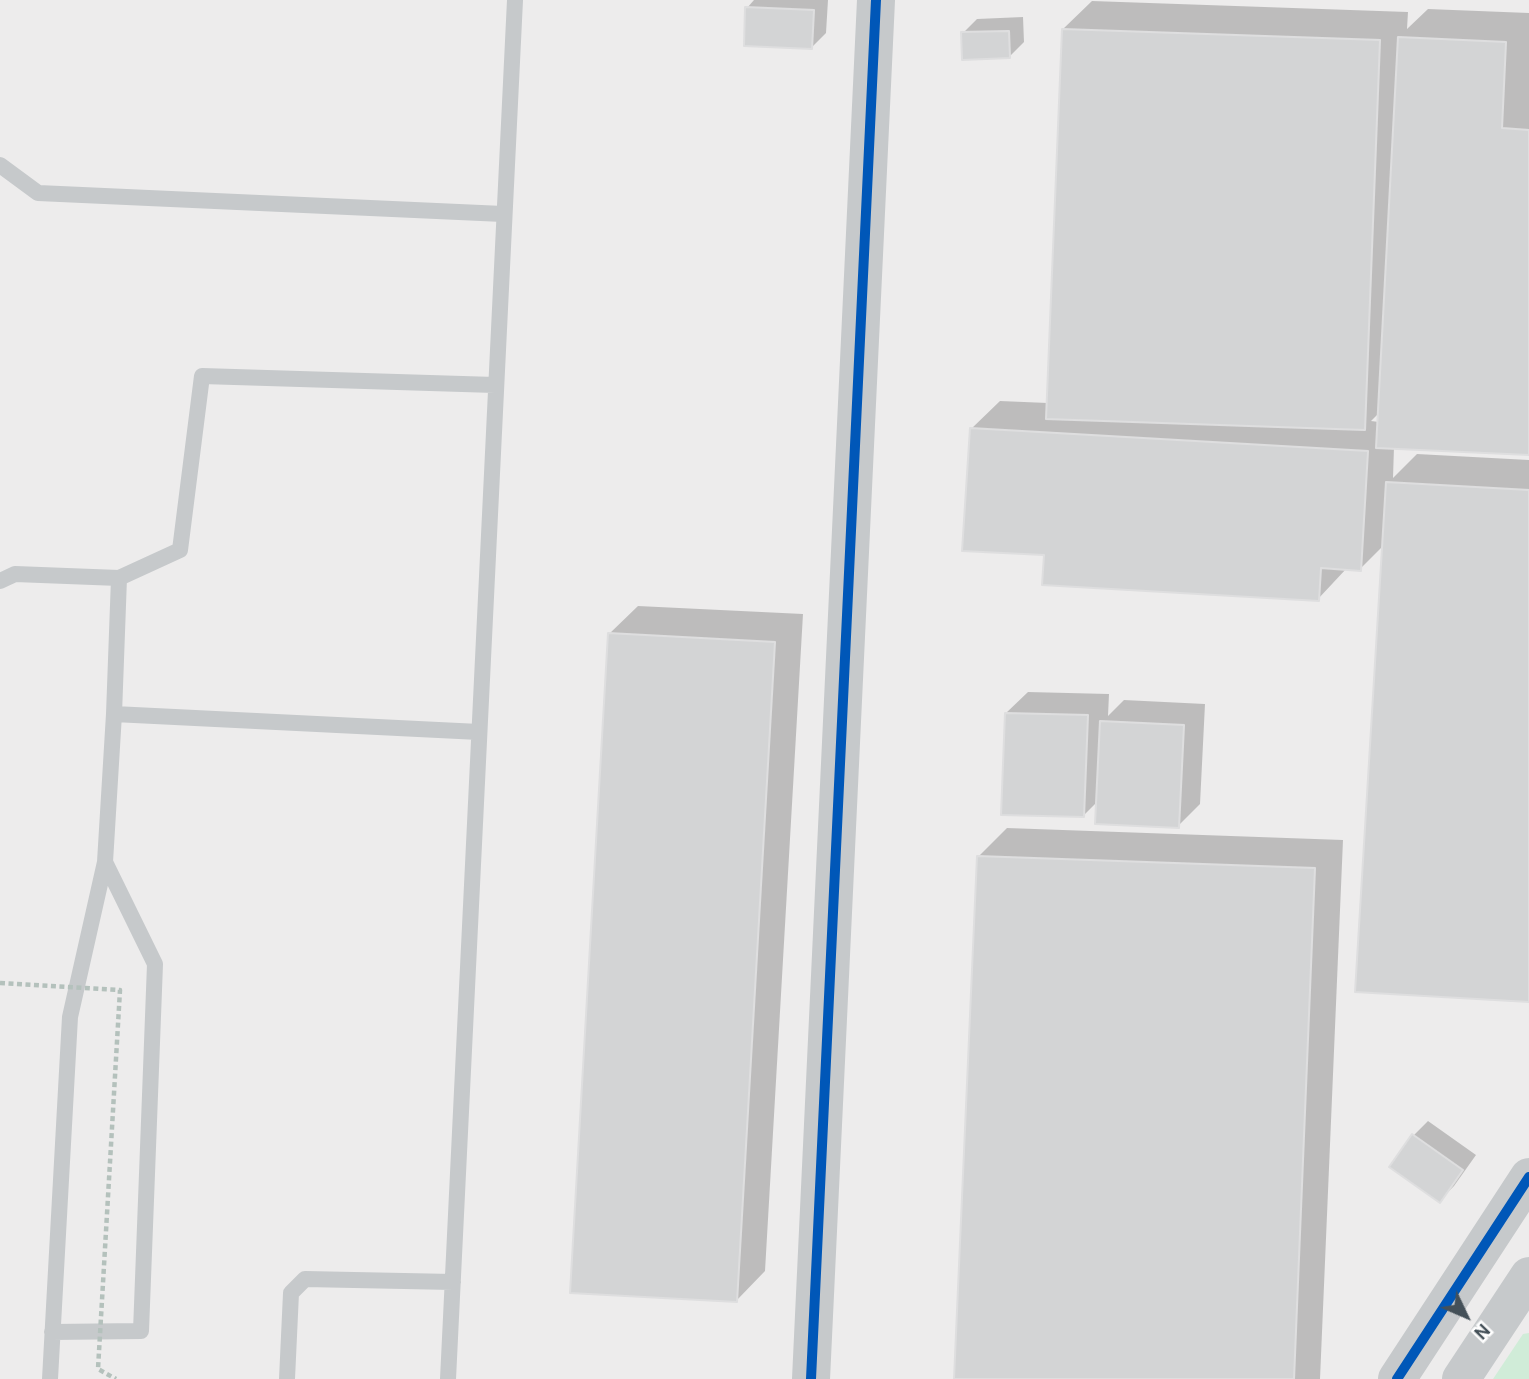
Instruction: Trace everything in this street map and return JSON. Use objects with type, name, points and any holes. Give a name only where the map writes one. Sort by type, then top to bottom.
[{"type":"street","points":[[811,1379],[876,0]]},
{"type":"street","points":[[1397,1379],[1518,1219],[1529,1178]]},
{"type":"street","points":[[1461,1379],[1529,1276]]},
{"type":"lane","points":[[448,1379],[515,0]]},
{"type":"lane","points":[[0,165],[38,193],[503,214]]},
{"type":"lane","points":[[0,581],[15,574],[119,578],[180,550],[202,376],[495,385]]},
{"type":"lane","points":[[50,1379],[70,1017],[105,862],[119,578]]},
{"type":"lane","points":[[114,714],[479,732]]},
{"type":"lane","points":[[52,1332],[141,1331],[155,964],[105,862]]},
{"type":"lane","points":[[287,1379],[290,1293],[305,1279],[453,1282]]},
{"type":"path","points":[[0,983],[120,990],[98,1369],[116,1379]]},
{"type":"green space","points":[[1529,1333],[1529,1379],[1493,1379],[1523,1334]]},
{"type":"building","points":[[745,7],[814,10],[812,49],[744,46]]},
{"type":"building","points":[[1062,29],[1380,40],[1365,430],[1046,419]]},
{"type":"building","points":[[1009,31],[1010,58],[962,60],[961,32]]},
{"type":"building","points":[[1398,37],[1506,42],[1502,128],[1529,130],[1529,455],[1376,448]]},
{"type":"building","points":[[970,428],[1368,451],[1361,571],[1321,568],[1319,601],[1042,585],[1044,555],[962,551]]},
{"type":"building","points":[[1386,482],[1529,490],[1529,1002],[1355,992]]},
{"type":"building","points":[[608,633],[775,642],[737,1302],[570,1293]]},
{"type":"building","points":[[1005,713],[1088,715],[1084,817],[1001,815]]},
{"type":"building","points":[[1100,721],[1184,725],[1179,828],[1095,824]]},
{"type":"building","points":[[977,856],[1315,868],[1294,1379],[954,1379]]},
{"type":"building","points":[[1412,1134],[1463,1170],[1440,1203],[1389,1167]]},
{"type":"cycle path","points":[[811,1379],[876,0]]},
{"type":"cycle path","points":[[1397,1379],[1529,1177]]}]
